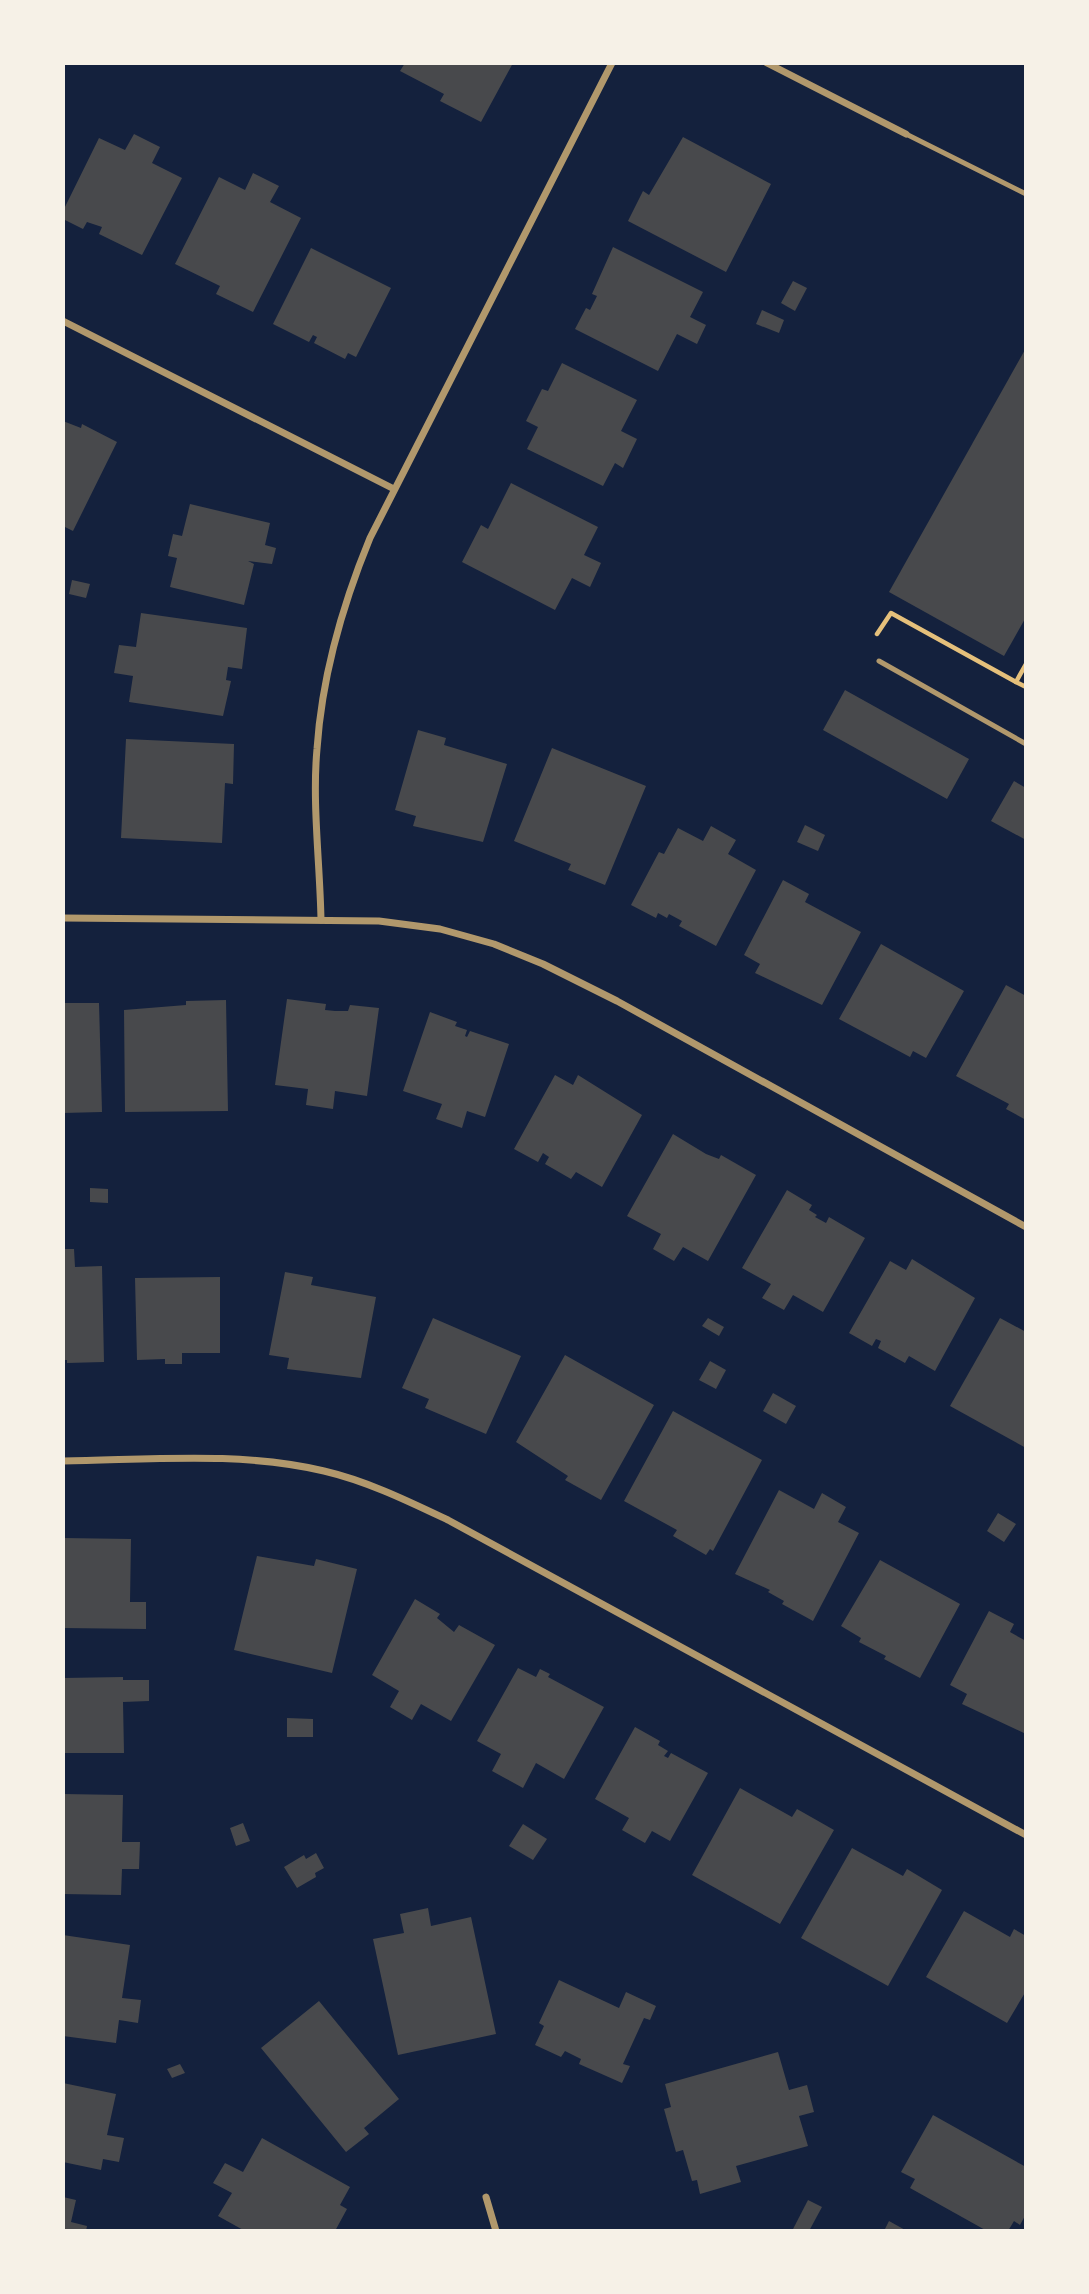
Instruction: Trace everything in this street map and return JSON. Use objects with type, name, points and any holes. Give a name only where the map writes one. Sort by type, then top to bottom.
[{"type":"street","points":[[321,920],[316,751],[325,679],[344,600],[394,489],[612,63]]},
{"type":"street","points":[[767,63],[906,134]]},
{"type":"street","points":[[63,321],[394,489]]},
{"type":"street","points":[[63,918],[379,921],[440,929],[494,944],[543,964],[617,1001],[1026,1227]]},
{"type":"street","points":[[63,1461],[261,1460],[325,1471],[387,1491],[460,1527],[1026,1835]]},
{"type":"street","points":[[486,2196],[496,2231]]},
{"type":"lane","points":[[906,134],[1026,194]]},
{"type":"lane","points":[[878,662],[1026,744]]},
{"type":"path","points":[[877,634],[891,613],[1026,687]]},
{"type":"path","points":[[1016,682],[1026,664]]},
{"type":"building","points":[[405,63],[513,63],[481,122],[440,101],[444,94],[400,71]]},
{"type":"building","points":[[134,134],[160,147],[152,163],[182,178],[142,255],[99,234],[102,227],[87,222],[83,229],[63,219],[63,211],[99,138],[125,150]]},
{"type":"building","points":[[683,137],[771,184],[726,272],[628,221],[643,191],[649,195]]},
{"type":"building","points":[[253,173],[279,186],[270,202],[301,218],[253,312],[216,294],[220,286],[175,264],[219,177],[245,190]]},
{"type":"building","points":[[613,247],[703,292],[690,317],[706,325],[697,344],[677,334],[658,371],[575,329],[586,308],[590,310],[597,296],[592,294]]},
{"type":"building","points":[[311,248],[391,288],[356,357],[348,353],[345,359],[314,343],[317,337],[313,335],[309,342],[273,324]]},
{"type":"building","points":[[793,281],[807,288],[795,311],[781,303]]},
{"type":"building","points":[[762,310],[784,320],[779,333],[756,324]]},
{"type":"building","points":[[1026,348],[1026,617],[1004,656],[889,592]]},
{"type":"building","points":[[562,363],[637,400],[621,431],[637,439],[623,468],[615,463],[603,486],[527,449],[538,427],[526,421],[542,389],[548,391]]},
{"type":"building","points":[[63,421],[81,428],[82,424],[117,442],[73,531],[63,526]]},
{"type":"building","points":[[511,483],[598,527],[584,555],[601,563],[590,587],[572,578],[555,610],[462,562],[481,525],[488,529]]},
{"type":"building","points":[[190,504],[270,523],[265,545],[276,548],[272,564],[248,561],[254,564],[244,605],[170,587],[177,558],[168,556],[173,534],[182,536]]},
{"type":"building","points":[[72,580],[90,584],[86,598],[69,594]]},
{"type":"building","points":[[141,613],[247,628],[242,669],[228,667],[226,680],[231,681],[223,716],[129,702],[133,676],[114,673],[119,645],[136,647]]},
{"type":"building","points":[[845,690],[969,759],[947,799],[823,730]]},
{"type":"building","points":[[418,730],[446,738],[444,745],[507,764],[483,842],[413,826],[416,816],[395,810]]},
{"type":"building","points":[[126,739],[234,744],[233,784],[225,783],[222,843],[121,838]]},
{"type":"building","points":[[552,748],[646,786],[605,885],[568,870],[571,864],[514,841]]},
{"type":"building","points":[[1014,781],[1026,788],[1026,840],[991,821]]},
{"type":"building","points":[[805,825],[825,835],[818,851],[797,842]]},
{"type":"building","points":[[711,826],[736,840],[728,854],[756,870],[716,946],[679,926],[682,921],[669,914],[667,918],[658,913],[656,918],[631,905],[659,852],[664,854],[678,828],[703,841]]},
{"type":"building","points":[[783,880],[809,894],[805,902],[861,932],[822,1005],[755,973],[760,964],[744,955]]},
{"type":"building","points":[[881,944],[964,991],[926,1058],[913,1051],[910,1057],[839,1019]]},
{"type":"building","points":[[1006,985],[1026,996],[1026,1120],[1006,1109],[1009,1104],[956,1076]]},
{"type":"building","points":[[287,999],[326,1004],[325,1010],[335,1011],[348,1011],[350,1005],[379,1008],[367,1096],[335,1091],[333,1109],[306,1105],[308,1089],[275,1085]]},
{"type":"building","points":[[226,1000],[228,1111],[125,1112],[124,1010],[186,1005],[186,1001]]},
{"type":"building","points":[[63,1003],[99,1003],[102,1112],[63,1113]]},
{"type":"building","points":[[430,1012],[457,1022],[455,1026],[467,1030],[467,1037],[470,1031],[509,1044],[485,1117],[467,1111],[462,1128],[436,1119],[442,1104],[403,1091]]},
{"type":"building","points":[[555,1075],[573,1085],[578,1075],[642,1115],[602,1187],[576,1172],[571,1179],[545,1164],[549,1157],[543,1153],[538,1162],[514,1149]]},
{"type":"building","points":[[673,1134],[706,1154],[719,1159],[721,1155],[756,1175],[708,1261],[683,1247],[674,1261],[653,1249],[661,1234],[627,1216]]},
{"type":"building","points":[[90,1188],[108,1189],[108,1203],[90,1202]]},
{"type":"building","points":[[787,1190],[812,1205],[809,1210],[817,1215],[815,1217],[826,1223],[829,1217],[865,1238],[823,1312],[793,1295],[784,1310],[762,1298],[771,1284],[742,1268]]},
{"type":"building","points":[[63,1249],[74,1249],[75,1267],[102,1266],[104,1362],[67,1363],[67,1360],[63,1360]]},
{"type":"building","points":[[912,1259],[975,1298],[935,1371],[909,1356],[905,1363],[878,1348],[881,1341],[876,1339],[872,1346],[849,1333],[890,1261],[906,1270]]},
{"type":"building","points":[[285,1272],[313,1277],[311,1285],[376,1297],[361,1378],[287,1369],[289,1358],[269,1355]]},
{"type":"building","points":[[220,1277],[220,1353],[182,1353],[182,1364],[165,1364],[165,1359],[137,1360],[135,1278]]},
{"type":"building","points":[[433,1318],[521,1356],[486,1434],[425,1408],[429,1399],[402,1388]]},
{"type":"building","points":[[708,1318],[724,1327],[719,1336],[702,1326]]},
{"type":"building","points":[[1000,1318],[1026,1332],[1026,1448],[950,1406]]},
{"type":"building","points":[[565,1355],[654,1405],[601,1500],[565,1480],[568,1476],[516,1442]]},
{"type":"building","points":[[710,1361],[726,1370],[716,1389],[699,1380]]},
{"type":"building","points":[[773,1393],[796,1406],[786,1424],[763,1411]]},
{"type":"building","points":[[673,1411],[762,1460],[713,1551],[710,1549],[706,1555],[673,1536],[677,1530],[624,1501]]},
{"type":"building","points":[[779,1490],[814,1509],[822,1493],[846,1507],[838,1522],[859,1533],[813,1621],[782,1604],[784,1601],[768,1592],[770,1590],[735,1574]]},
{"type":"building","points":[[998,1513],[1016,1524],[1004,1542],[987,1531]]},
{"type":"building","points":[[63,1538],[131,1539],[130,1602],[146,1602],[146,1629],[63,1628]]},
{"type":"building","points":[[257,1556],[314,1566],[316,1559],[357,1569],[332,1673],[234,1650]]},
{"type":"building","points":[[880,1560],[960,1604],[920,1678],[884,1659],[886,1656],[859,1642],[861,1638],[841,1626]]},
{"type":"building","points":[[415,1599],[440,1614],[437,1618],[454,1632],[459,1625],[495,1645],[451,1721],[421,1704],[412,1720],[390,1707],[399,1691],[372,1675]]},
{"type":"building","points":[[989,1611],[1014,1624],[1010,1632],[1026,1641],[1026,1734],[962,1704],[967,1694],[950,1685]]},
{"type":"building","points":[[518,1668],[536,1677],[540,1669],[550,1674],[548,1677],[604,1707],[564,1779],[536,1763],[523,1788],[492,1771],[501,1754],[477,1741]]},
{"type":"building","points":[[123,1677],[123,1680],[149,1680],[149,1701],[123,1702],[124,1753],[63,1753],[63,1678]]},
{"type":"building","points":[[287,1718],[313,1719],[313,1737],[287,1737]]},
{"type":"building","points":[[635,1727],[660,1741],[658,1745],[668,1751],[664,1756],[668,1758],[671,1753],[708,1773],[670,1841],[652,1831],[645,1843],[622,1830],[629,1818],[595,1799]]},
{"type":"building","points":[[740,1788],[792,1817],[797,1809],[834,1830],[780,1924],[692,1875]]},
{"type":"building","points":[[63,1794],[123,1795],[122,1842],[140,1842],[139,1869],[122,1869],[121,1895],[63,1894]]},
{"type":"building","points":[[243,1823],[250,1841],[236,1846],[230,1828]]},
{"type":"building","points":[[523,1824],[547,1839],[533,1860],[509,1846]]},
{"type":"building","points":[[852,1848],[903,1876],[907,1869],[942,1890],[888,1986],[801,1938]]},
{"type":"building","points":[[316,1853],[324,1868],[315,1873],[316,1877],[297,1888],[284,1867],[304,1855],[306,1859]]},
{"type":"building","points":[[428,1908],[431,1926],[471,1917],[496,2034],[398,2055],[373,1939],[404,1933],[400,1914]]},
{"type":"building","points":[[964,1911],[1010,1937],[1014,1929],[1026,1936],[1026,1991],[1007,2023],[926,1977]]},
{"type":"building","points":[[63,1935],[130,1945],[122,1998],[141,2000],[138,2023],[119,2020],[116,2043],[63,2036]]},
{"type":"building","points":[[559,1980],[619,2008],[626,1992],[656,2006],[650,2020],[644,2018],[623,2064],[630,2066],[622,2083],[579,2064],[581,2059],[565,2051],[561,2057],[535,2045],[544,2026],[539,2023]]},
{"type":"building","points":[[319,2001],[399,2099],[364,2128],[369,2134],[346,2152],[261,2048]]},
{"type":"building","points":[[778,2052],[789,2090],[807,2085],[814,2112],[799,2116],[808,2146],[736,2166],[741,2182],[700,2194],[697,2180],[692,2181],[683,2150],[676,2152],[664,2109],[671,2107],[665,2084]]},
{"type":"building","points":[[180,2064],[185,2073],[172,2078],[167,2069]]},
{"type":"building","points":[[63,2083],[116,2094],[107,2135],[124,2138],[119,2162],[103,2159],[101,2170],[63,2162]]},
{"type":"building","points":[[933,2115],[1026,2167],[1026,2214],[1020,2225],[1014,2221],[1008,2231],[987,2231],[910,2188],[915,2179],[901,2172]]},
{"type":"building","points":[[262,2138],[350,2187],[340,2205],[347,2209],[335,2231],[245,2231],[218,2216],[232,2193],[213,2183],[225,2163],[243,2172]]},
{"type":"building","points":[[63,2197],[76,2200],[71,2222],[87,2226],[86,2231],[63,2231]]},
{"type":"building","points":[[808,2200],[822,2207],[809,2231],[792,2231]]},
{"type":"building","points":[[889,2221],[907,2231],[884,2231]]}]
